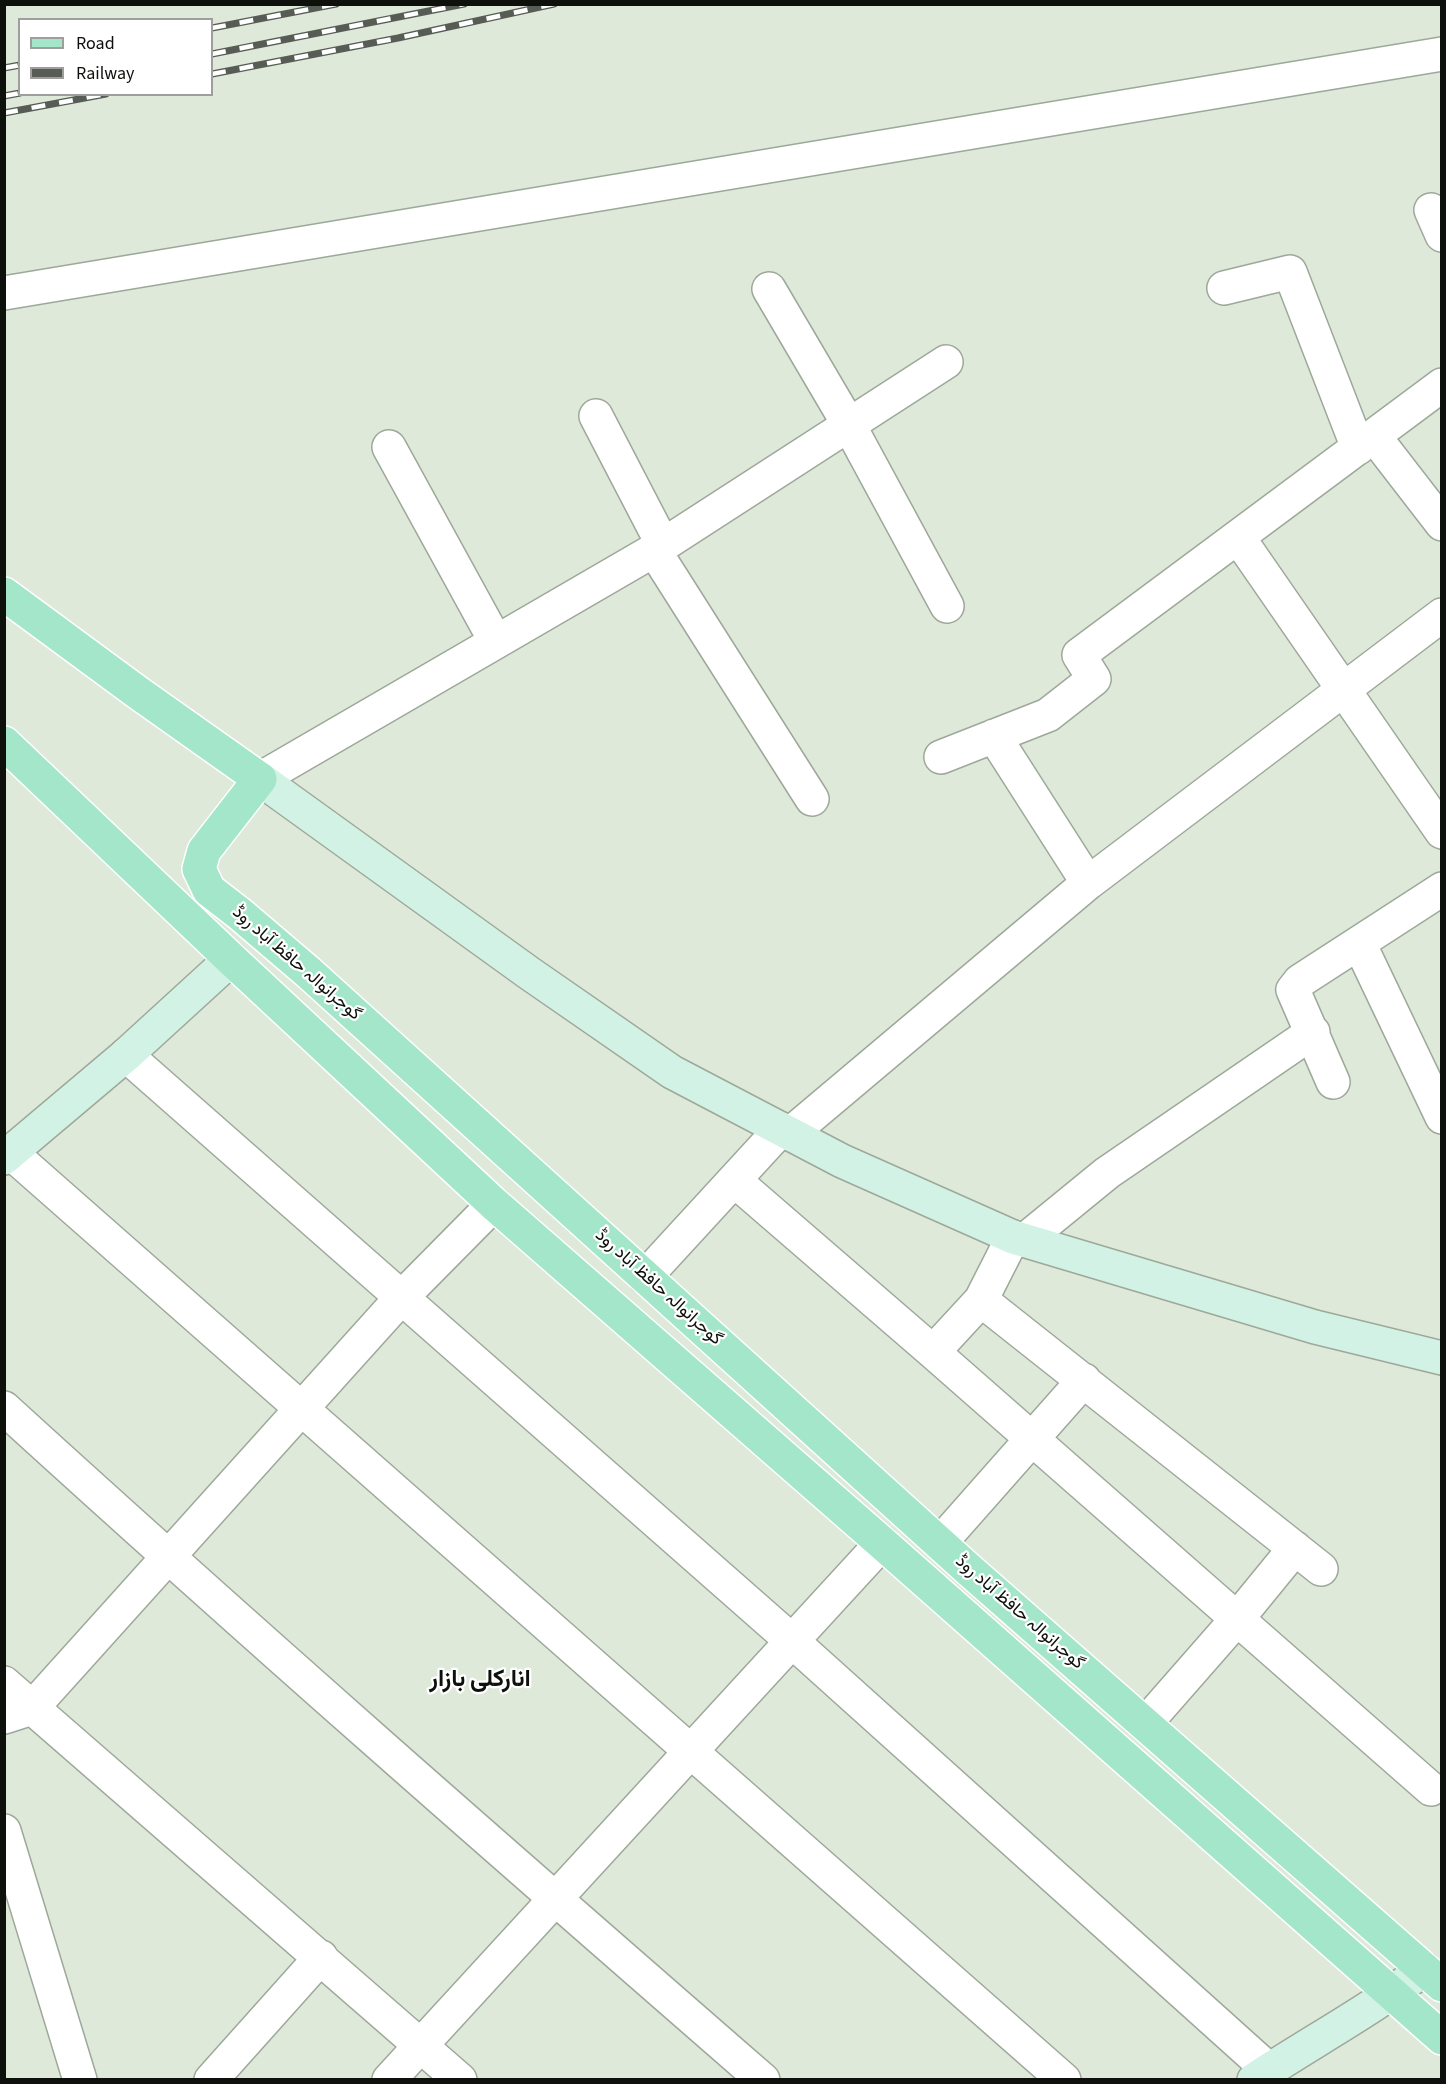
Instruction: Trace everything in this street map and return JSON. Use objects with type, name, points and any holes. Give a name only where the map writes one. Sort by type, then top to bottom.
[{"type":"main road","points":[[4,594],[529,973],[672,1072],[842,1161],[1019,1238],[1315,1327],[1442,1358]]},
{"type":"main road","name":"گوجرانوالہ حافظ آباد روڈ","points":[[4,743],[494,1204],[1442,2038]]},
{"type":"main road","name":"گوجرانوالہ حافظ آباد روڈ","points":[[260,779],[204,851],[199,869],[208,890],[240,914],[317,980],[940,1543],[1432,1977]]},
{"type":"main road","points":[[8,1155],[126,1055],[231,959]]},
{"type":"main road","points":[[1262,2075],[1392,1994],[1432,1977]]},
{"type":"street","points":[[4,293],[1442,54]]},
{"type":"street","points":[[1224,288],[1290,272],[1366,442],[1442,524]]},
{"type":"street","points":[[769,290],[849,425],[946,606]]},
{"type":"street","points":[[260,779],[658,548],[945,362]]},
{"type":"street","points":[[941,757],[1048,715],[1094,679],[1078,655],[1442,385]]},
{"type":"street","points":[[596,416],[658,548],[812,799]]},
{"type":"street","points":[[389,447],[496,642]]},
{"type":"street","points":[[1238,537],[1442,832]]},
{"type":"street","points":[[645,1277],[734,1180],[785,1131],[1088,883],[1442,615]]},
{"type":"street","points":[[994,736],[1088,883]]},
{"type":"street","points":[[1334,1082],[1293,990],[1300,981],[1442,889]]},
{"type":"street","points":[[1359,943],[1442,1117]]},
{"type":"street","points":[[933,1352],[981,1299],[1019,1238],[1107,1173],[1313,1032]]},
{"type":"street","points":[[126,1055],[792,1641],[1262,2075]]},
{"type":"street","points":[[8,1155],[1064,2079]]},
{"type":"street","points":[[734,1180],[1431,1789]]},
{"type":"street","points":[[18,1713],[168,1557],[402,1297],[494,1204]]},
{"type":"street","points":[[981,1299],[1321,1569]]},
{"type":"street","points":[[940,1543],[1084,1380]]},
{"type":"street","points":[[4,1408],[168,1557],[555,1899],[763,2079]]},
{"type":"street","points":[[390,2079],[882,1543]]},
{"type":"street","points":[[1145,1724],[1237,1619],[1295,1548]]},
{"type":"street","points":[[4,1683],[18,1713],[321,1958],[460,2079]]},
{"type":"street","points":[[4,1831],[80,2079]]},
{"type":"street","points":[[211,2079],[321,1958]]},
{"type":"railway","points":[[213,28],[336,4]]},
{"type":"railway","points":[[213,54],[464,4]]},
{"type":"railway","points":[[213,74],[398,38],[554,4]]},
{"type":"railway","points":[[4,68],[18,65]]},
{"type":"railway","points":[[4,96],[18,93]]},
{"type":"railway","points":[[4,113],[95,96]]},
{"type":"district","name":"انارکلی بازار","points":[[480,1681]]}]
